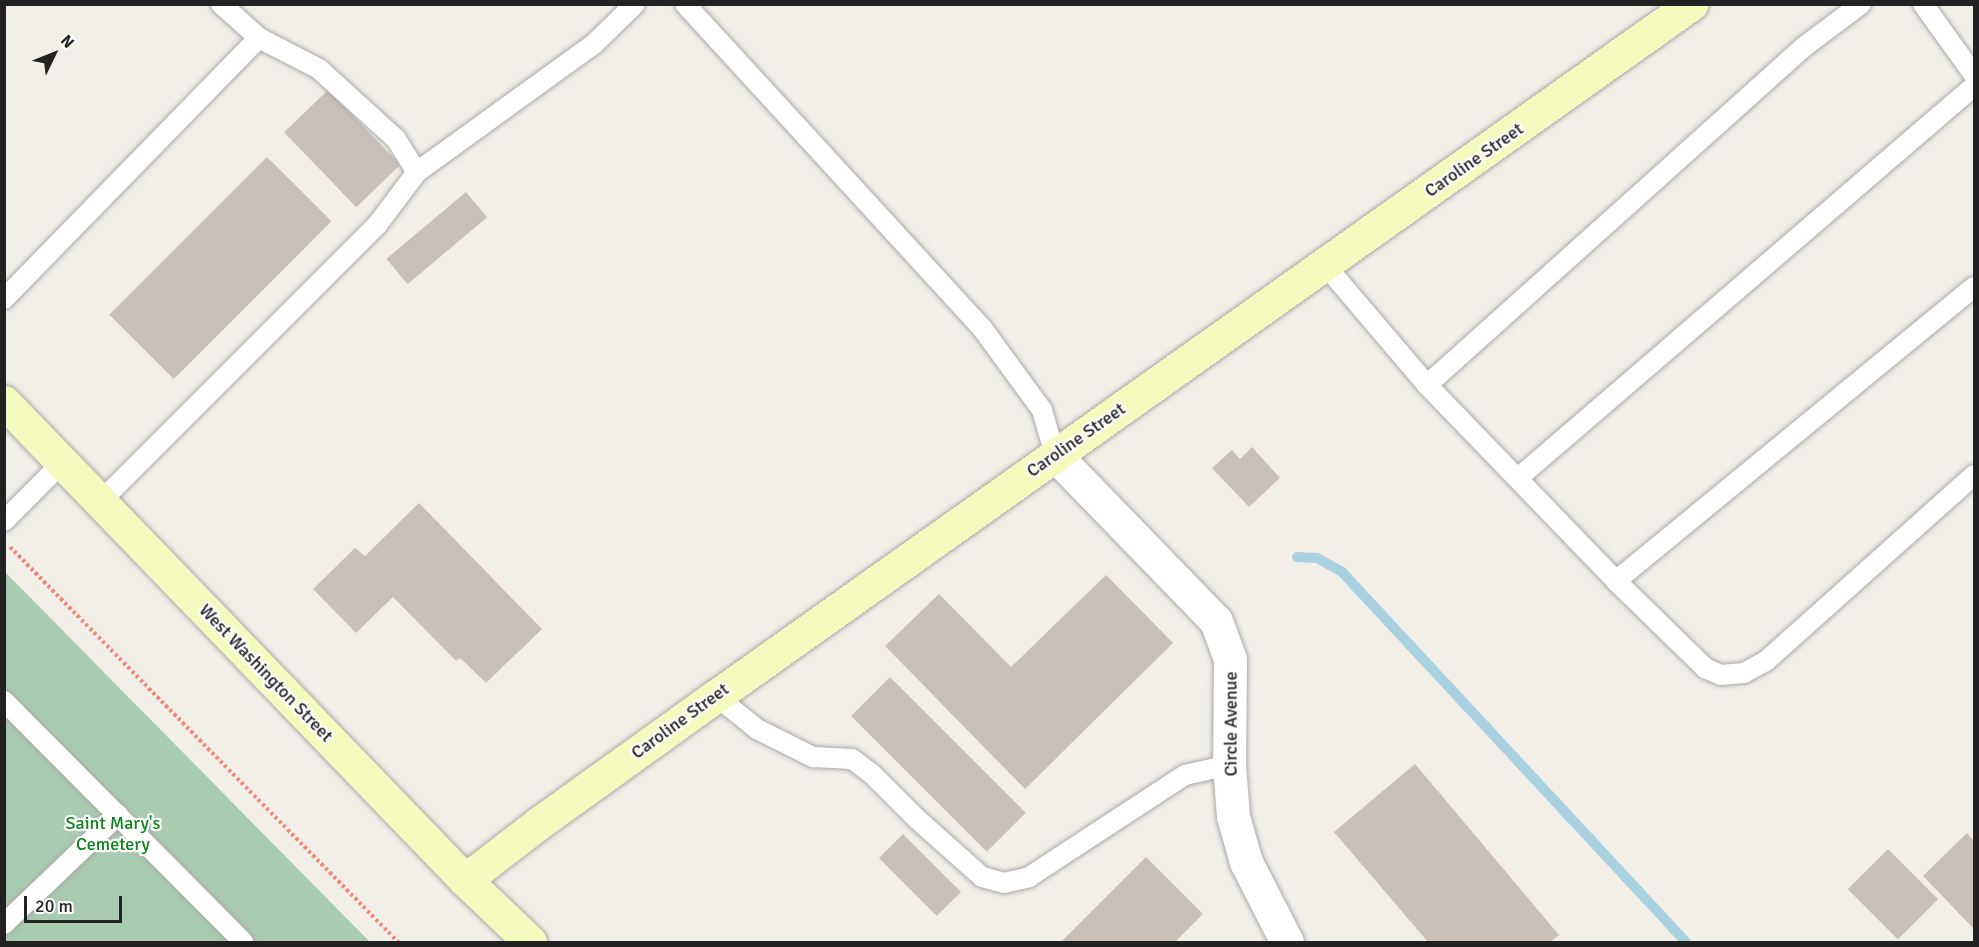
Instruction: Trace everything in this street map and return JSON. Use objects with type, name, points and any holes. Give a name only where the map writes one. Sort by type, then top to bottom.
[{"type":"street","name":"Caroline Street","points":[[465,880],[539,823],[716,696],[1691,4]]},
{"type":"street","name":"West Washington Street","points":[[4,402],[465,880],[530,942]]},
{"type":"street","name":"Circle Avenue","points":[[1054,455],[1216,621],[1230,659],[1229,765],[1233,816],[1246,862],[1287,942]]},
{"type":"street","points":[[465,880],[515,942]]},
{"type":"lane","points":[[221,4],[259,38],[318,69],[396,139],[417,172]]},
{"type":"lane","points":[[101,501],[377,225],[417,172],[594,44],[635,4]]},
{"type":"lane","points":[[685,4],[982,328],[1041,410],[1054,455]]},
{"type":"lane","points":[[1427,385],[1805,46],[1862,4]]},
{"type":"lane","points":[[1923,4],[1974,75]]},
{"type":"lane","points":[[4,299],[259,38]]},
{"type":"lane","points":[[1518,478],[1974,86]]},
{"type":"lane","points":[[1325,265],[1427,385],[1616,581],[1705,668],[1720,675],[1744,673],[1766,661],[1974,475]]},
{"type":"lane","points":[[1616,581],[1974,286]]},
{"type":"lane","points":[[4,521],[63,462]]},
{"type":"lane","points":[[716,696],[757,729],[813,757],[852,759],[872,774],[982,878],[1004,883],[1029,878],[1185,775],[1229,765]]},
{"type":"lane","points":[[4,700],[243,942]]},
{"type":"lane","points":[[4,924],[118,815]]},
{"type":"path","points":[[4,541],[398,942]]},
{"type":"green space","name":"Saint Mary's Cemetery","points":[[5,572],[370,942],[5,942]]},
{"type":"building","points":[[328,90],[400,165],[356,207],[284,132]]},
{"type":"building","points":[[267,157],[331,221],[174,379],[109,315]]},
{"type":"building","points":[[466,192],[487,217],[408,284],[386,259]]},
{"type":"building","points":[[1252,447],[1280,478],[1249,507],[1212,468],[1232,450],[1240,459]]},
{"type":"building","points":[[419,503],[542,629],[486,683],[460,658],[456,661],[393,597],[356,633],[313,589],[355,548],[365,556]]},
{"type":"building","points":[[1106,575],[1173,643],[1025,789],[885,646],[939,594],[1011,667]]},
{"type":"building","points":[[890,677],[1026,813],[987,852],[851,716]]},
{"type":"building","points":[[1415,764],[1559,935],[1550,942],[1428,942],[1334,832]]},
{"type":"building","points":[[1967,833],[1974,841],[1974,929],[1923,876]]},
{"type":"building","points":[[903,834],[961,892],[937,916],[879,858]]},
{"type":"building","points":[[1888,849],[1938,899],[1898,940],[1848,889]]},
{"type":"building","points":[[1146,857],[1203,914],[1175,942],[1061,942]]},
{"type":"waterway","points":[[1297,557],[1317,558],[1342,572],[1686,942]]}]
